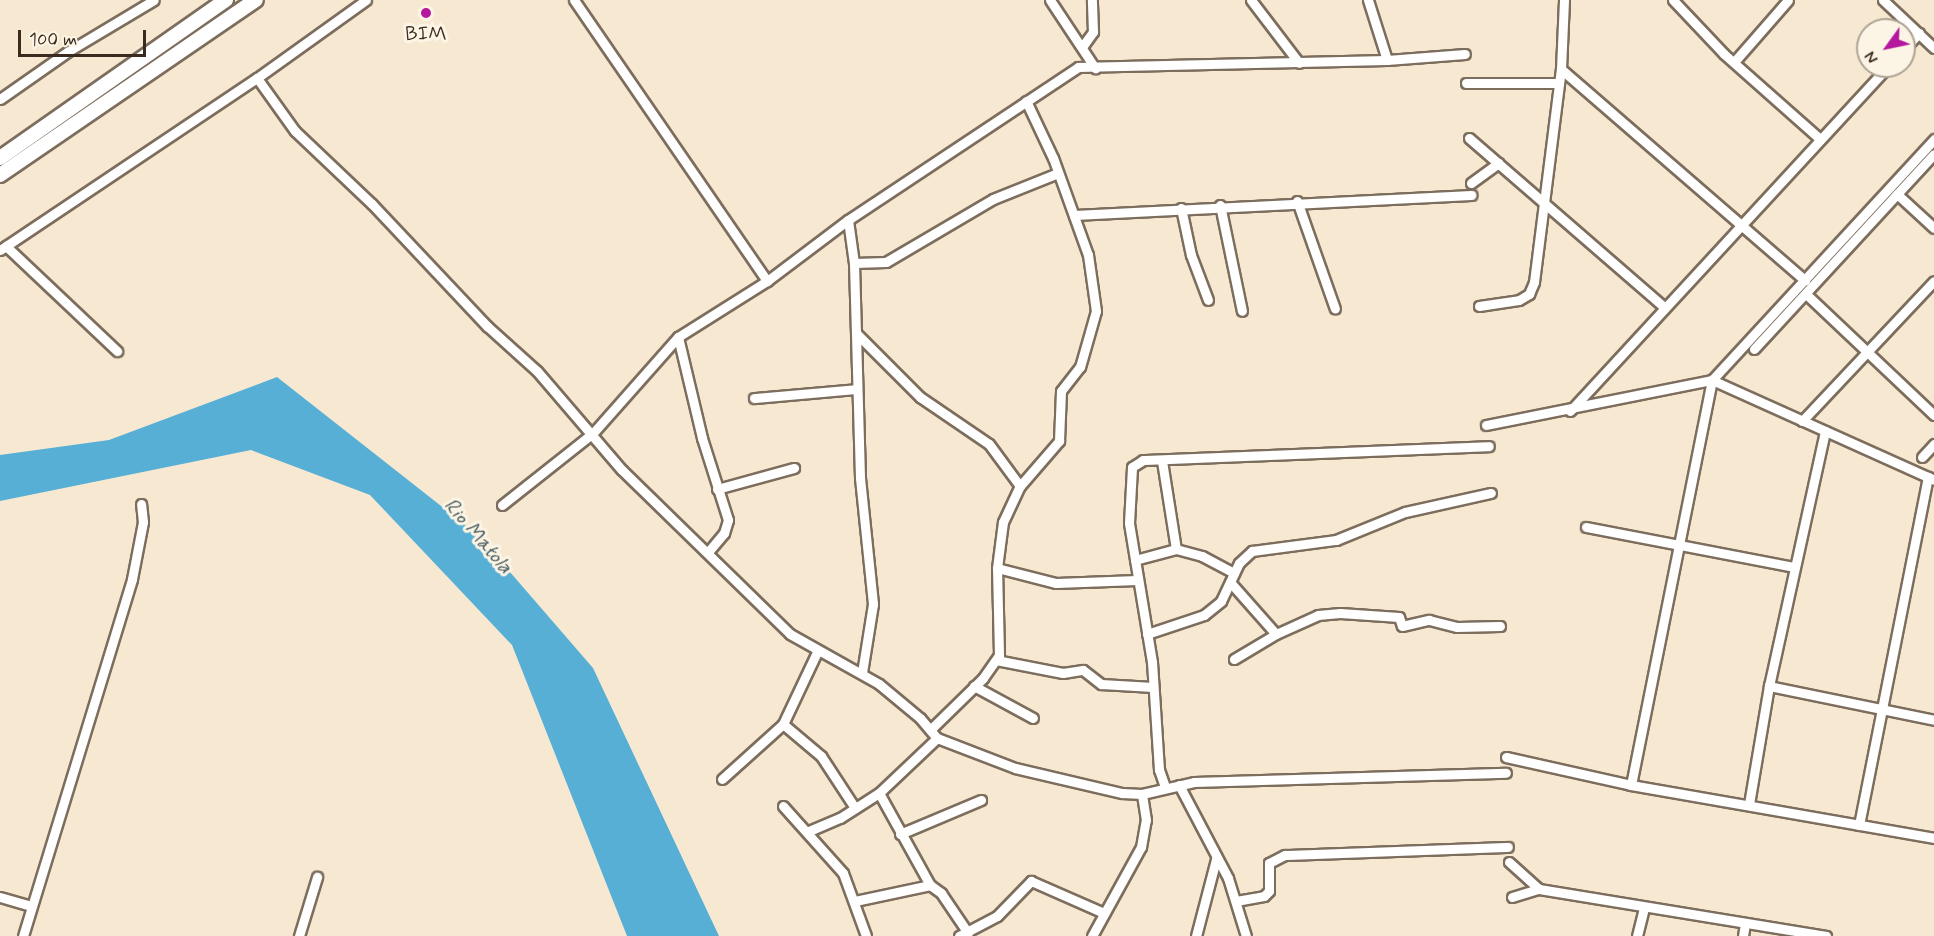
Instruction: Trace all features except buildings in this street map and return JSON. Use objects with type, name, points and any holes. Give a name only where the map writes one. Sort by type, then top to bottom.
[{"type":"highway","points":[[0,158],[226,0]]},
{"type":"highway","points":[[0,175],[256,0]]},
{"type":"street","points":[[0,99],[67,52],[154,0]]},
{"type":"street","points":[[117,351],[3,248],[257,78],[366,0]]},
{"type":"street","points":[[574,0],[767,281]]},
{"type":"street","points":[[1050,0],[1095,68]]},
{"type":"street","points":[[1082,47],[1093,32],[1092,0]]},
{"type":"street","points":[[1251,0],[1299,63]]},
{"type":"street","points":[[1368,0],[1387,60]]},
{"type":"street","points":[[1479,306],[1519,300],[1529,294],[1534,282],[1561,69],[1564,0]]},
{"type":"street","points":[[1672,0],[1734,62],[1820,139]]},
{"type":"street","points":[[1734,62],[1788,0]]},
{"type":"street","points":[[1883,0],[1934,48]]},
{"type":"street","points":[[1916,36],[1919,33]]},
{"type":"street","points":[[502,505],[593,433],[678,338],[767,281],[848,220],[1078,67],[1299,63],[1465,54]]},
{"type":"street","points":[[1561,69],[1745,225],[1805,280]]},
{"type":"street","points":[[257,78],[295,131],[372,204],[593,433],[622,470],[790,634],[817,652],[862,673],[934,734],[1015,768],[1101,790],[1142,794],[1179,785],[1506,773]]},
{"type":"street","points":[[1570,411],[1745,225],[1877,78]]},
{"type":"street","points":[[1466,83],[1559,83]]},
{"type":"street","points":[[809,831],[879,793],[934,734],[999,655],[998,568],[1003,522],[1020,486],[1059,441],[1060,391],[1080,367],[1096,311],[1088,255],[1058,173],[1026,101]]},
{"type":"street","points":[[1469,138],[1665,308]]},
{"type":"street","points":[[1631,785],[1712,380],[1934,138]]},
{"type":"street","points":[[1754,349],[1934,154]]},
{"type":"street","points":[[1471,183],[1499,163]]},
{"type":"street","points":[[854,263],[886,262],[993,199],[1058,173]]},
{"type":"street","points":[[1898,194],[1934,228]]},
{"type":"street","points":[[1074,215],[1297,201],[1471,195]]},
{"type":"street","points":[[1297,201],[1335,309]]},
{"type":"street","points":[[1220,205],[1242,311]]},
{"type":"street","points":[[1181,208],[1191,255],[1209,300]]},
{"type":"street","points":[[848,220],[854,263],[860,478],[873,604],[862,673]]},
{"type":"street","points":[[1802,421],[1934,281]]},
{"type":"street","points":[[1806,294],[1934,414]]},
{"type":"street","points":[[856,333],[920,397],[989,444],[1020,486]]},
{"type":"street","points":[[678,338],[717,489],[728,520],[708,552]]},
{"type":"street","points":[[1486,425],[1570,411],[1712,380],[1931,478],[1881,709],[1859,825]]},
{"type":"street","points":[[754,398],[857,389]]},
{"type":"street","points":[[1749,804],[1769,686],[1825,431]]},
{"type":"street","points":[[1922,457],[1934,444]]},
{"type":"street","points":[[1165,787],[1159,770],[1147,634],[1137,580],[1129,505],[1132,467],[1143,460],[1488,446]]},
{"type":"street","points":[[1162,461],[1176,549]]},
{"type":"street","points":[[717,489],[794,468]]},
{"type":"street","points":[[1147,634],[1204,615],[1221,601],[1232,578],[1252,550],[1327,542],[1361,532],[1405,512],[1491,493]]},
{"type":"street","points":[[23,936],[132,579],[143,522],[141,504]]},
{"type":"street","points":[[1586,527],[1679,548],[1794,567]]},
{"type":"street","points":[[1135,560],[1176,549],[1202,556],[1232,578],[1276,634]]},
{"type":"street","points":[[998,568],[1056,583],[1137,580]]},
{"type":"street","points":[[1234,659],[1276,634],[1318,615],[1340,613],[1399,617],[1402,626],[1429,620],[1457,627],[1500,626]]},
{"type":"street","points":[[722,779],[783,724],[795,706],[817,652]]},
{"type":"street","points":[[996,660],[1063,673],[1083,670],[1101,684],[1153,687]]},
{"type":"street","points":[[974,686],[1033,718]]},
{"type":"street","points":[[1769,686],[1934,720]]},
{"type":"street","points":[[783,724],[817,751],[855,808]]},
{"type":"street","points":[[1506,757],[1631,785],[1934,838]]},
{"type":"street","points":[[1179,785],[1236,901],[1246,936]]},
{"type":"street","points":[[879,793],[930,885],[941,893],[963,934],[1010,907],[1031,881],[1104,913]]},
{"type":"street","points":[[1092,936],[1141,847],[1146,820],[1142,794]]},
{"type":"street","points":[[900,834],[981,800]]},
{"type":"street","points":[[783,806],[809,831],[843,873],[866,936]]},
{"type":"street","points":[[1236,901],[1264,896],[1269,891],[1269,863],[1285,855],[1508,848]]},
{"type":"street","points":[[1196,936],[1216,859]]},
{"type":"street","points":[[1509,862],[1539,889]]},
{"type":"street","points":[[299,936],[317,877]]},
{"type":"street","points":[[855,901],[930,885]]},
{"type":"street","points":[[1512,897],[1539,889],[1826,936]]},
{"type":"street","points":[[0,897],[32,906]]},
{"type":"street","points":[[1637,936],[1644,907]]},
{"type":"street","points":[[1743,936],[1745,923]]},
{"type":"water","name":"Rio Matola","points":[[277,377],[478,535],[593,668],[719,936],[627,936],[512,645],[370,495],[251,450],[0,501],[0,455],[109,440]]},
{"type":"place","name":"BIM","points":[[426,13]]}]
